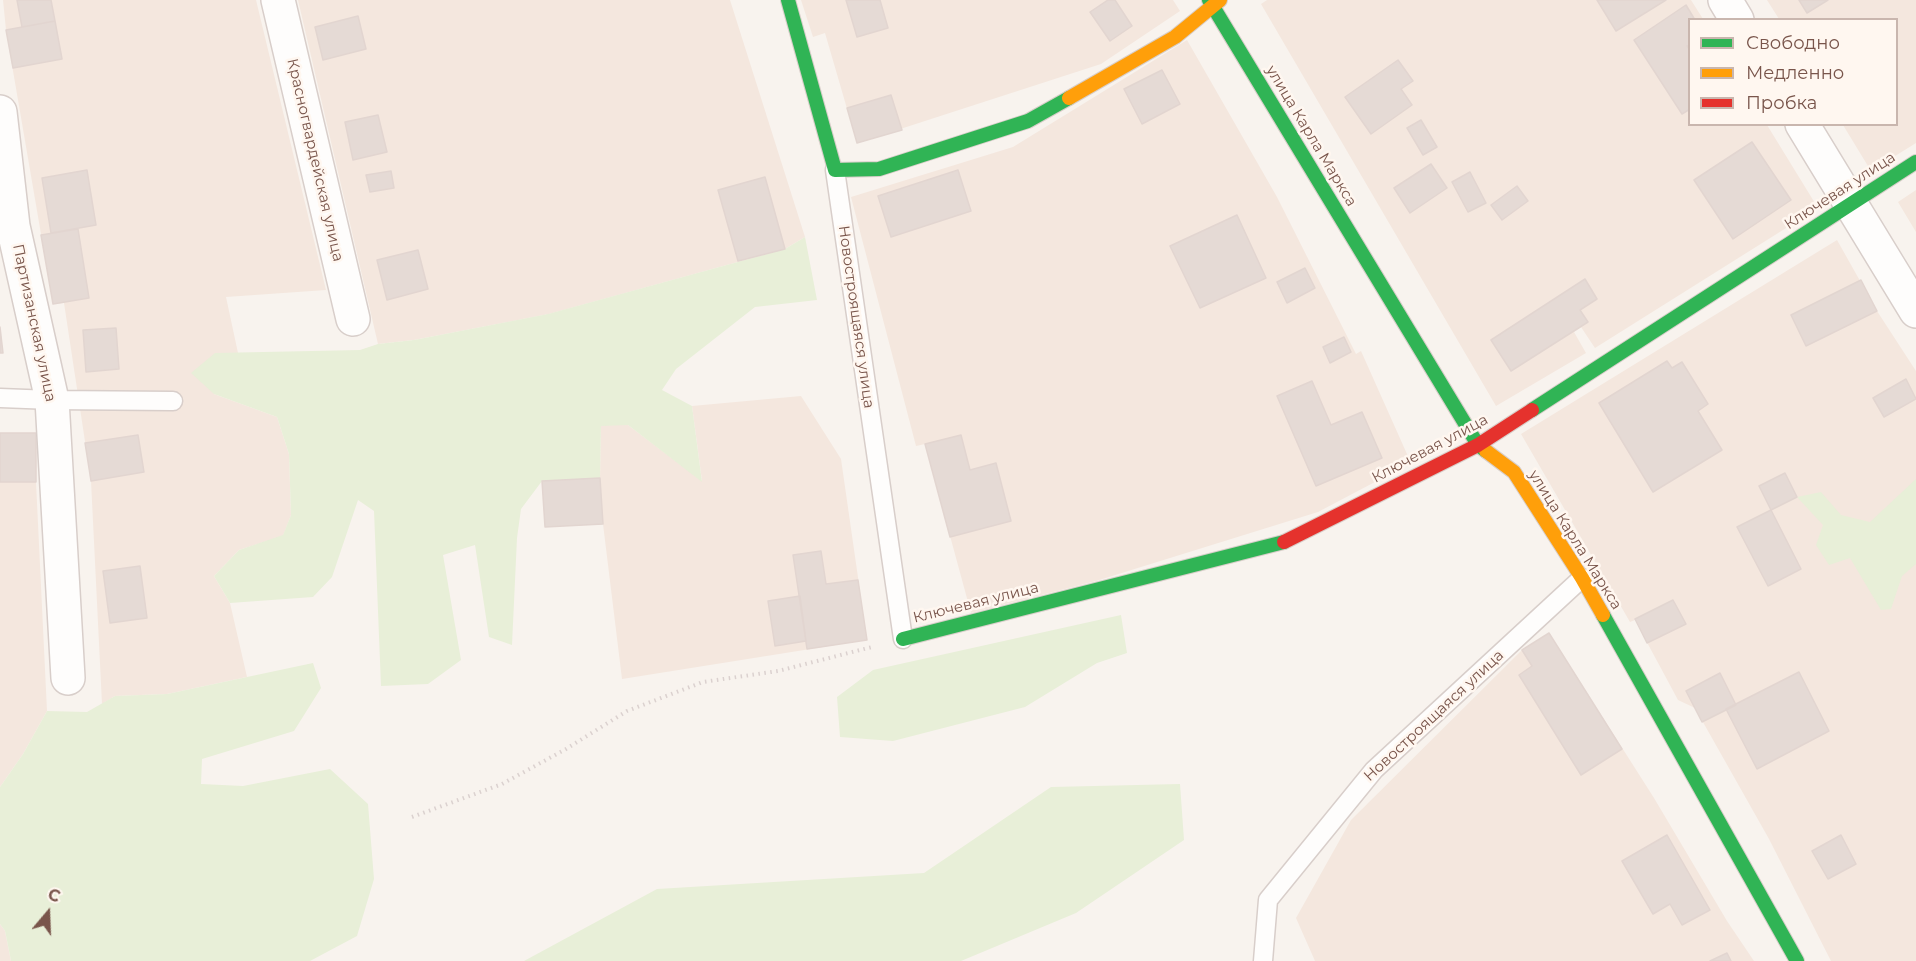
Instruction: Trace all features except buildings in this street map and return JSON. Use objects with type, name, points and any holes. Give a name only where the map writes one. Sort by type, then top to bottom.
[{"type":"street","name":"Красногвардейская улица","points":[[278,0],[353,319]]},
{"type":"street","name":"Новостроящаяся улица","points":[[788,0],[835,170]]},
{"type":"street","points":[[1725,0],[1736,18]]},
{"type":"street","points":[[835,170],[879,169],[1028,121],[1175,37],[1214,2]]},
{"type":"street","name":"улица Карла Маркса","points":[[1214,2],[1478,445],[1514,472],[1582,578],[1797,961]]},
{"type":"street","name":"Партизанская улица","points":[[0,112],[13,226],[52,400],[68,678]]},
{"type":"street","points":[[1803,126],[1916,311]]},
{"type":"street","name":"Ключевая улица","points":[[903,639],[1284,542],[1478,445],[1916,162]]},
{"type":"lane","name":"Новостроящаяся улица","points":[[835,170],[903,639]]},
{"type":"lane","points":[[0,398],[173,401]]},
{"type":"lane","name":"Новостроящаяся улица","points":[[1263,961],[1268,900],[1374,770],[1582,578]]},
{"type":"path","points":[[412,817],[502,784],[566,749],[627,711],[704,682],[778,671],[903,639]]},
{"type":"shaded area","points":[[3,0],[256,0],[326,290],[226,297],[238,353],[215,353],[214,394],[277,417],[289,454],[291,515],[283,536],[239,550],[214,576],[230,603],[247,677],[167,694],[115,696],[102,704],[91,481],[64,303],[53,304],[6,30]]},
{"type":"shaded area","points":[[298,0],[730,0],[805,237],[785,249],[549,314],[414,340],[378,344]]},
{"type":"shaded area","points":[[801,0],[1173,0],[1180,11],[1101,64],[857,143],[825,33],[813,37]]},
{"type":"shaded area","points":[[1267,0],[1691,0],[1702,18],[1688,18],[1688,126],[1768,126],[1818,208],[1595,348],[1581,327],[1574,332],[1586,353],[1496,406],[1261,4]]},
{"type":"shaded area","points":[[1767,0],[1916,0],[1916,143],[1871,171],[1844,126],[1898,126],[1898,18],[1778,18]]},
{"type":"shaded area","points":[[1187,40],[1277,197],[1356,354],[1361,351],[1411,463],[1318,512],[1096,581],[971,613],[925,444],[916,446],[851,197],[1013,147]]},
{"type":"shaded area","points":[[1916,190],[1916,232],[1898,202]]},
{"type":"shaded area","points":[[1837,240],[1877,311],[1916,371],[1916,961],[1831,961],[1769,839],[1695,708],[1678,700],[1635,620],[1630,622],[1521,434]]},
{"type":"shaded area","points":[[801,396],[841,459],[867,640],[622,679],[603,524],[545,527],[542,481],[600,477],[601,425],[628,425],[702,481],[692,406]]},
{"type":"shaded area","points":[[0,433],[36,433],[36,482],[47,711],[23,754],[0,787]]},
{"type":"shaded area","points":[[1549,633],[1754,961],[1315,961],[1296,918],[1351,820],[1522,650]]},
{"type":"shaded area","points":[[0,924],[5,931],[11,961],[0,961]]},
{"type":"green space","points":[[805,237],[817,300],[755,307],[676,369],[662,390],[692,406],[702,482],[628,425],[601,426],[600,478],[542,481],[521,509],[517,538],[512,645],[489,637],[475,545],[443,555],[461,660],[428,684],[381,686],[374,511],[358,500],[332,577],[313,597],[230,603],[214,576],[239,550],[283,535],[291,515],[289,454],[277,417],[214,394],[191,373],[215,353],[360,350],[378,344],[414,340],[548,314],[785,249]]},
{"type":"green space","points":[[1916,479],[1916,564],[1902,576],[1891,609],[1881,610],[1850,558],[1829,565],[1816,545],[1823,525],[1797,497],[1821,492],[1841,515],[1870,522]]},
{"type":"green space","points":[[1121,615],[1127,653],[1097,663],[1025,707],[893,741],[840,737],[837,697],[873,670]]},
{"type":"green space","points":[[313,663],[321,688],[294,731],[202,759],[201,784],[243,786],[330,769],[368,804],[374,879],[357,936],[310,961],[11,961],[5,931],[0,924],[0,787],[23,754],[47,711],[87,712],[115,696],[167,694]]},
{"type":"green space","points":[[1180,784],[1184,840],[1076,913],[961,961],[524,961],[657,889],[924,873],[1051,787]]},
{"type":"traffic: fast","points":[[788,0],[835,170],[879,169],[1028,121],[1069,98]]},
{"type":"traffic: fast","points":[[1209,0],[1478,445],[1486,451]]},
{"type":"traffic: fast","points":[[1532,410],[1916,162]]},
{"type":"traffic: fast","points":[[903,639],[1284,542]]},
{"type":"traffic: fast","points":[[1603,615],[1797,961]]},
{"type":"traffic: slow","points":[[1069,98],[1175,37],[1220,0]]},
{"type":"traffic: slow","points":[[1486,451],[1514,472],[1603,615]]},
{"type":"traffic: jam","points":[[1284,542],[1478,445],[1532,410]]}]
